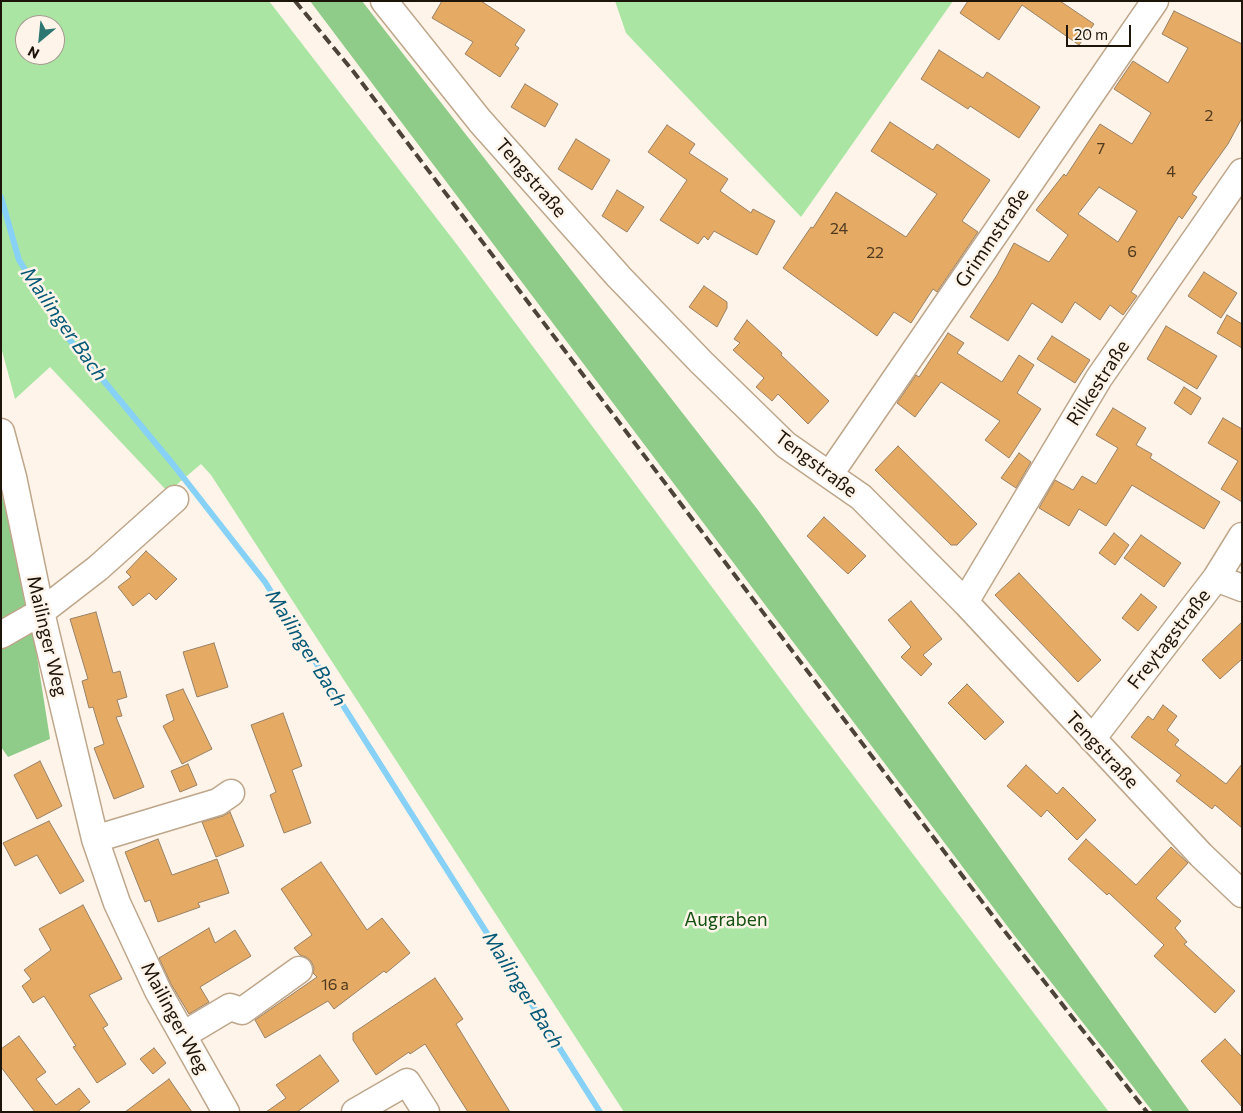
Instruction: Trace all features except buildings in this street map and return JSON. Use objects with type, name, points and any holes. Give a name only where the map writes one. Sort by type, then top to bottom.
[{"type":"street","name":"Tengstraße","points":[[384,1],[480,121],[619,277],[701,362],[786,445],[861,497],[965,602],[1200,855],[1242,894]]},
{"type":"street","name":"Grimmstraße","points":[[830,474],[1155,1]]},
{"type":"street","name":"Rilkestraße","points":[[965,602],[1099,378],[1242,172]]},
{"type":"street","name":"Mailinger Weg","points":[[1,432],[15,486],[41,612],[95,839],[117,903],[158,990],[226,1112]]},
{"type":"street","points":[[1,635],[41,612],[98,568],[175,499]]},
{"type":"street","name":"Freytagstraße","points":[[1092,739],[1216,578],[1242,536]]},
{"type":"street","points":[[1216,578],[1242,588]]},
{"type":"street","points":[[95,839],[218,802],[231,794]]},
{"type":"street","points":[[183,1035],[230,1008],[242,1011],[299,970]]},
{"type":"street","points":[[355,1112],[407,1082],[426,1112]]},
{"type":"green space","name":"Augraben","points":[[1,1],[269,1],[458,246],[805,712],[1109,1112],[624,1112],[211,475],[201,464],[168,492],[50,367],[15,399],[1,347]]},
{"type":"green space","points":[[310,1],[362,1],[758,510],[1190,1112],[1153,1112],[1014,935]]},
{"type":"green space","points":[[615,1],[953,1],[801,217],[626,33]]},
{"type":"green space","points":[[1,492],[27,593],[50,739],[8,757],[1,747]]},
{"type":"waterway","name":"Mailinger Bach","points":[[1,197],[19,260],[69,339],[172,463],[265,582],[600,1112]]},
{"type":"railway","points":[[295,1],[353,71],[999,924],[1147,1112]]}]
